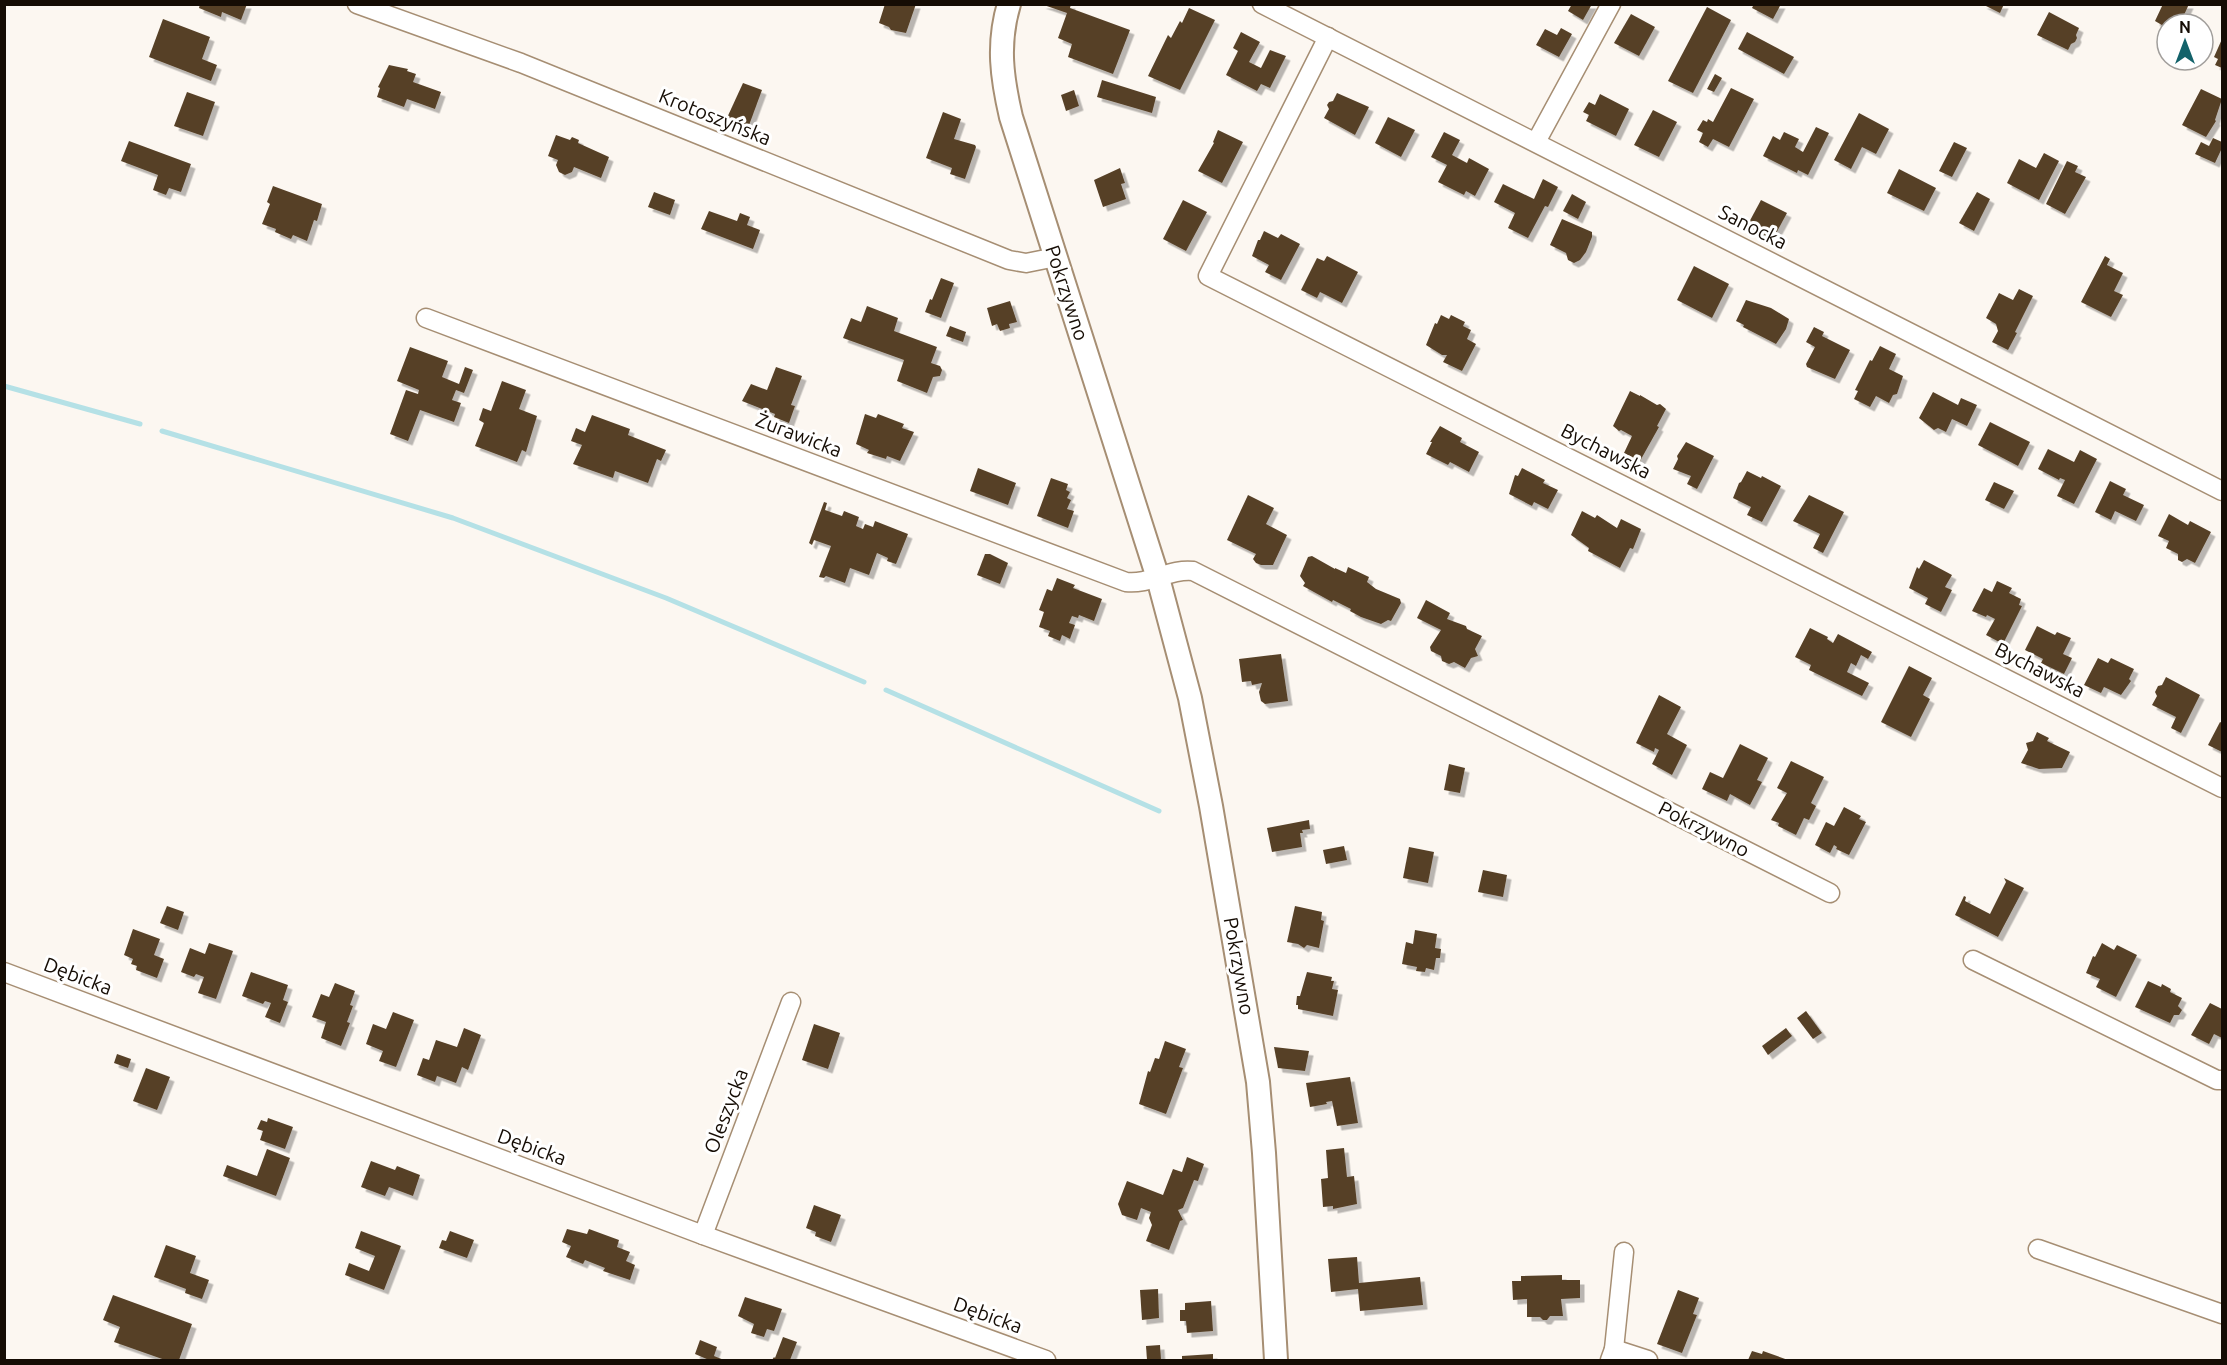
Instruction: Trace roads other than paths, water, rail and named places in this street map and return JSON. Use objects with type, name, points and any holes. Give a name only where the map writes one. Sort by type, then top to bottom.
[{"type":"street","name":"Krotoszyńska","points":[[357,4],[521,63],[1009,260],[1026,263],[1056,257]]},
{"type":"street","name":"Pokrzywno","points":[[1009,4],[1002,32],[1000,53],[1011,117],[1158,578],[1185,675],[1203,757],[1262,1117],[1276,1360]]},
{"type":"street","name":"Sanocka","points":[[1262,4],[2223,491]]},
{"type":"street","points":[[1536,142],[1611,4]]},
{"type":"street","name":"Bychawska","points":[[1328,37],[1208,276],[2223,788]]},
{"type":"street","name":"Żurawicka","points":[[426,318],[1126,582],[1136,583],[1158,578]]},
{"type":"street","name":"Pokrzywno","points":[[1158,578],[1186,570],[1193,571],[1830,893]]},
{"type":"street","points":[[1973,960],[2217,1080],[2223,1080]]},
{"type":"street","name":"Dębicka","points":[[4,972],[1046,1360]]},
{"type":"street","name":"Oleszycka","points":[[703,1234],[790,1002]]},
{"type":"street","points":[[2038,1249],[2223,1314]]},
{"type":"street","points":[[1624,1252],[1612,1355],[1648,1360]]},
{"type":"waterway","points":[[4,386],[140,424]]},
{"type":"waterway","points":[[162,431],[453,518],[666,598],[864,682]]},
{"type":"waterway","points":[[886,690],[1159,811]]}]
